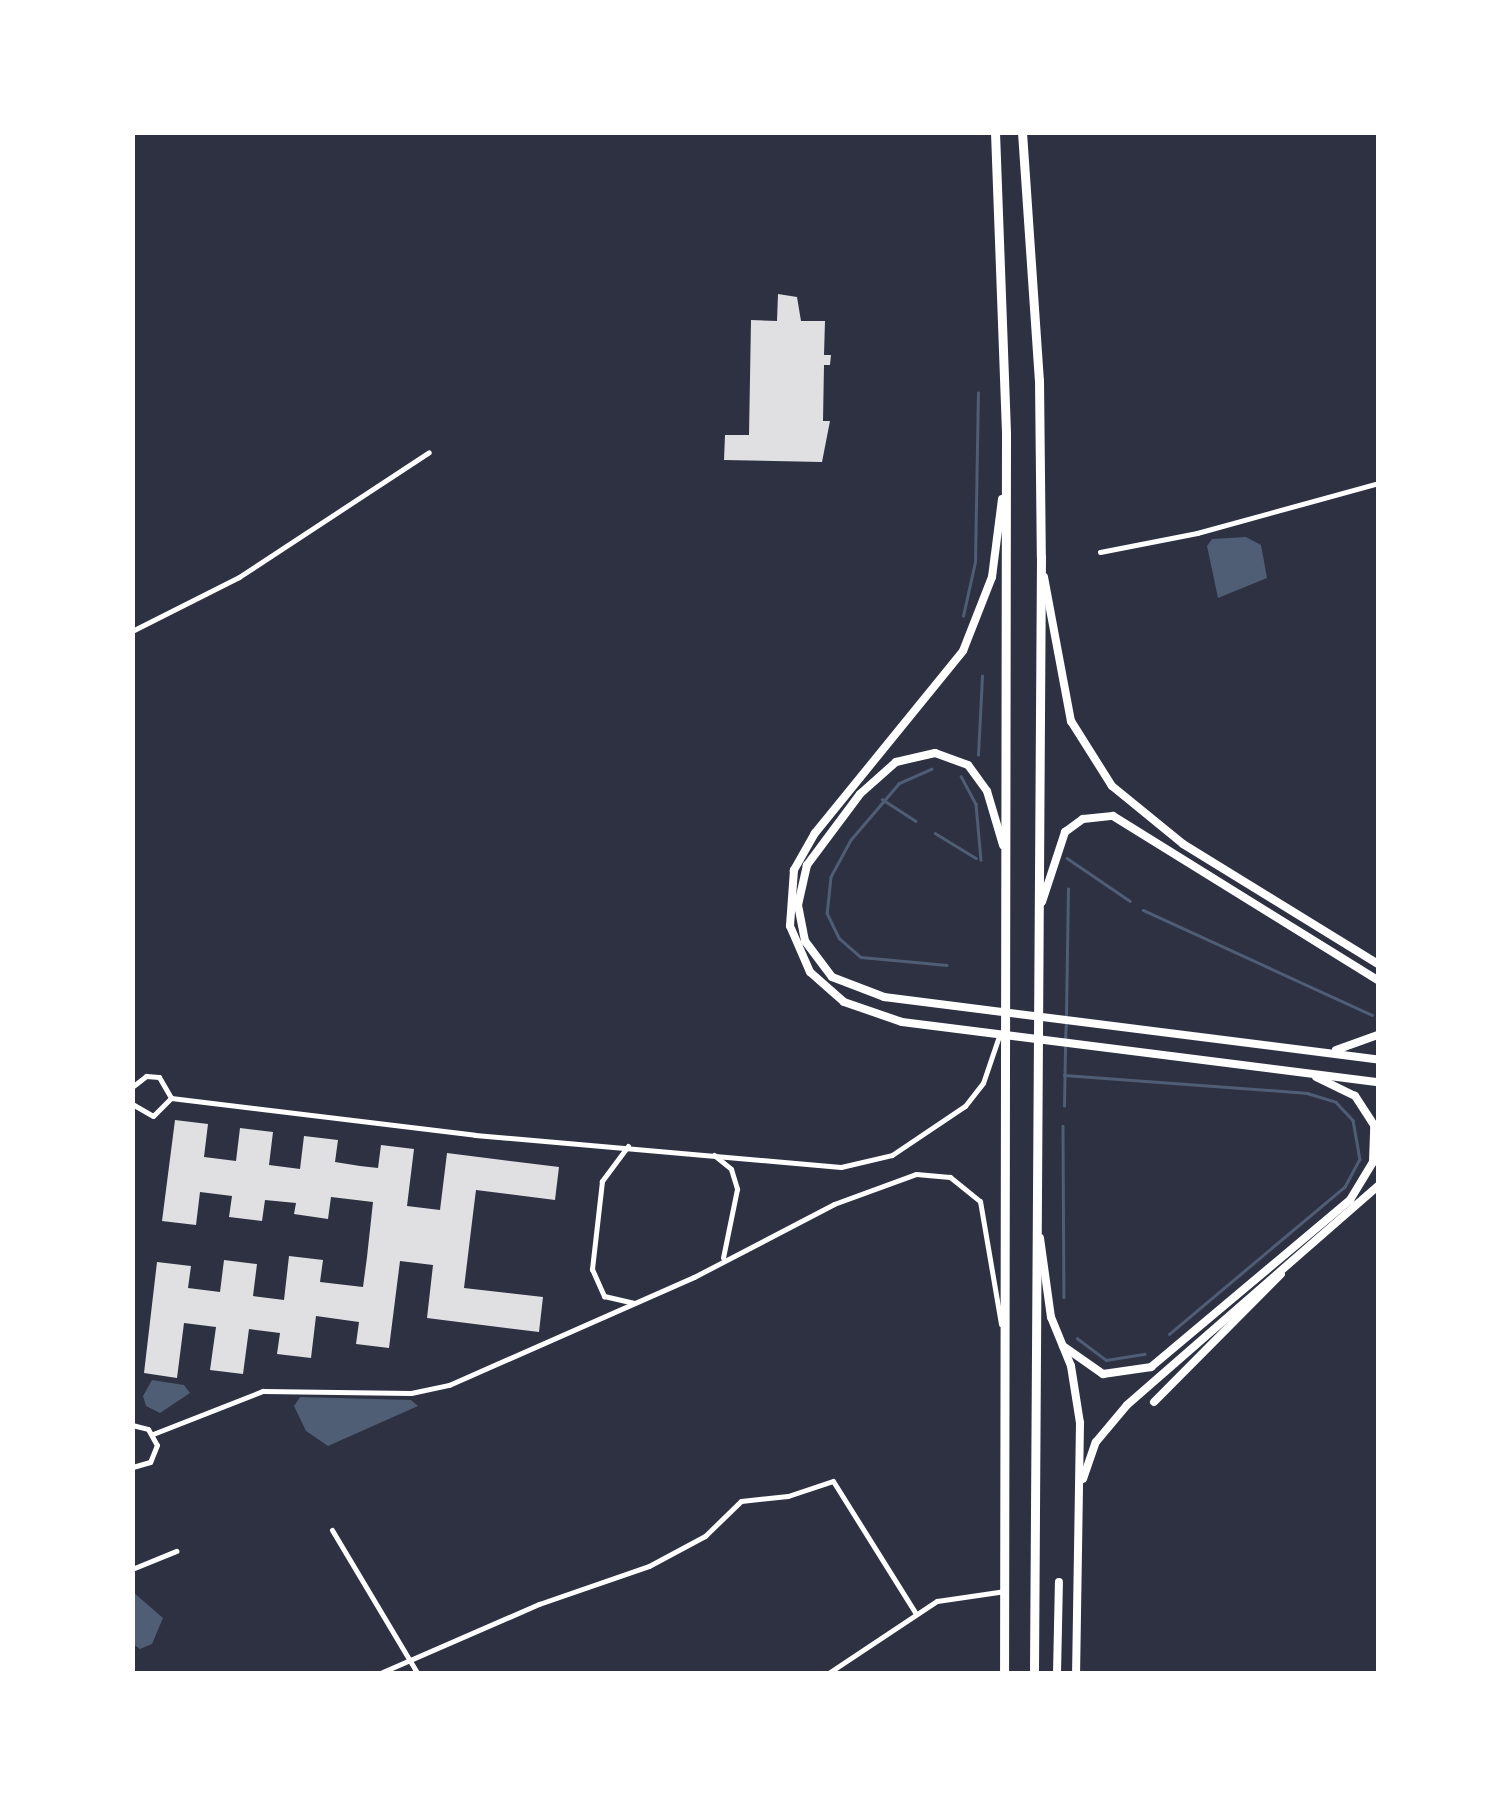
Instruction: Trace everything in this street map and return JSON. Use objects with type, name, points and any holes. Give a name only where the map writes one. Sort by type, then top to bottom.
[{"type":"highway","points":[[995,132],[1006,434],[1004,1674]]},
{"type":"highway","points":[[1022,132],[1039,380],[1041,912],[1034,1674]]},
{"type":"main road","points":[[1006,434],[998,544],[974,631],[938,687],[808,842],[788,894],[792,936],[824,987],[879,1016],[953,1029],[1378,1082]]},
{"type":"main road","points":[[1040,556],[1068,710],[1103,776],[1169,834],[1378,964]]},
{"type":"main road","points":[[1008,867],[983,782],[959,760],[925,753],[896,762],[872,781],[804,873],[800,924],[825,971],[862,991],[952,1007],[1378,1059]]},
{"type":"main road","points":[[1041,912],[1062,836],[1084,819],[1113,816],[1378,980]]},
{"type":"main road","points":[[1316,1050],[1351,1048],[1378,1035]]},
{"type":"main road","points":[[1064,1346],[1103,1374],[1151,1367],[1358,1192],[1375,1156],[1372,1119],[1350,1092],[1308,1073]]},
{"type":"main road","points":[[1079,1492],[1105,1428],[1378,1186]]},
{"type":"main road","points":[[1036,1213],[1050,1312],[1078,1389],[1076,1674]]},
{"type":"main road","points":[[1154,1402],[1244,1317],[1292,1260]]},
{"type":"main road","points":[[1057,1674],[1059,1582]]},
{"type":"street","points":[[132,631],[239,577],[429,452]]},
{"type":"street","points":[[1100,552],[1196,533],[1378,483]]},
{"type":"street","points":[[171,1098],[475,1135],[630,1144],[817,1168],[892,1155],[974,1096],[1008,1005]]},
{"type":"street","points":[[132,1088],[146,1076],[159,1077],[171,1098]]},
{"type":"street","points":[[132,1104],[153,1116],[171,1098]]},
{"type":"street","points":[[630,1144],[602,1181],[592,1268],[604,1296],[635,1303]]},
{"type":"street","points":[[712,1154],[731,1169],[737,1188],[730,1247],[719,1263]]},
{"type":"street","points":[[132,1425],[154,1434],[264,1392],[411,1393],[449,1385],[635,1303],[834,1204],[935,1172],[963,1184],[980,1202],[1004,1344]]},
{"type":"street","points":[[132,1467],[152,1459],[154,1434]]},
{"type":"street","points":[[378,1674],[539,1604],[649,1566],[705,1536],[741,1501],[788,1496],[833,1481],[916,1614]]},
{"type":"street","points":[[332,1530],[418,1674]]},
{"type":"street","points":[[132,1569],[176,1551]]},
{"type":"street","points":[[828,1674],[916,1614],[964,1593],[1005,1591]]},
{"type":"water","points":[[1246,537],[1261,545],[1267,578],[1218,598],[1207,546],[1212,539]]},
{"type":"water","points":[[152,1380],[184,1385],[190,1393],[160,1413],[146,1406],[143,1396]]},
{"type":"water","points":[[300,1397],[411,1400],[418,1406],[328,1446],[306,1431],[294,1406]]},
{"type":"water","points":[[133,1592],[163,1618],[152,1644],[140,1649],[133,1644]]},
{"type":"building","points":[[778,294],[797,297],[801,321],[825,321],[824,355],[831,355],[830,365],[824,365],[823,421],[830,421],[822,462],[724,460],[725,435],[749,435],[751,320],[777,321]]},
{"type":"building","points":[[175,1120],[208,1124],[204,1157],[236,1161],[240,1128],[273,1132],[269,1165],[300,1169],[304,1136],[338,1140],[335,1162],[360,1166],[378,1168],[381,1145],[414,1149],[407,1206],[440,1210],[447,1153],[559,1167],[555,1200],[476,1190],[464,1288],[543,1297],[539,1332],[427,1318],[433,1265],[400,1261],[389,1348],[356,1344],[359,1322],[316,1316],[311,1358],[277,1354],[280,1333],[249,1329],[243,1374],[210,1370],[216,1327],[184,1323],[177,1378],[144,1373],[157,1262],[191,1266],[188,1288],[220,1292],[224,1260],[257,1264],[253,1296],[284,1300],[289,1256],[323,1260],[320,1282],[363,1287],[367,1257],[373,1202],[331,1197],[328,1219],[294,1214],[296,1203],[265,1200],[262,1221],[229,1217],[232,1196],[200,1192],[196,1225],[162,1221]]},
{"type":"waterway","points":[[963,616],[975,562],[978,393]]},
{"type":"waterway","points":[[978,755],[982,676]]},
{"type":"waterway","points":[[932,769],[899,784],[851,840],[831,877],[827,913],[839,938],[861,957],[947,965]]},
{"type":"waterway","points":[[961,776],[976,804],[981,860]]},
{"type":"waterway","points":[[882,799],[916,821]]},
{"type":"waterway","points":[[935,833],[976,858]]},
{"type":"waterway","points":[[1067,858],[1130,901]]},
{"type":"waterway","points":[[1066,1015],[1068,889]]},
{"type":"waterway","points":[[1143,910],[1372,1015]]},
{"type":"waterway","points":[[1065,1040],[1066,1023]]},
{"type":"waterway","points":[[1064,1106],[1065,1048]]},
{"type":"waterway","points":[[1064,1075],[1307,1093],[1336,1102],[1353,1120],[1360,1159],[1345,1187],[1170,1334]]},
{"type":"waterway","points":[[1063,1126],[1064,1297]]},
{"type":"waterway","points":[[1077,1338],[1106,1360],[1145,1354]]}]
